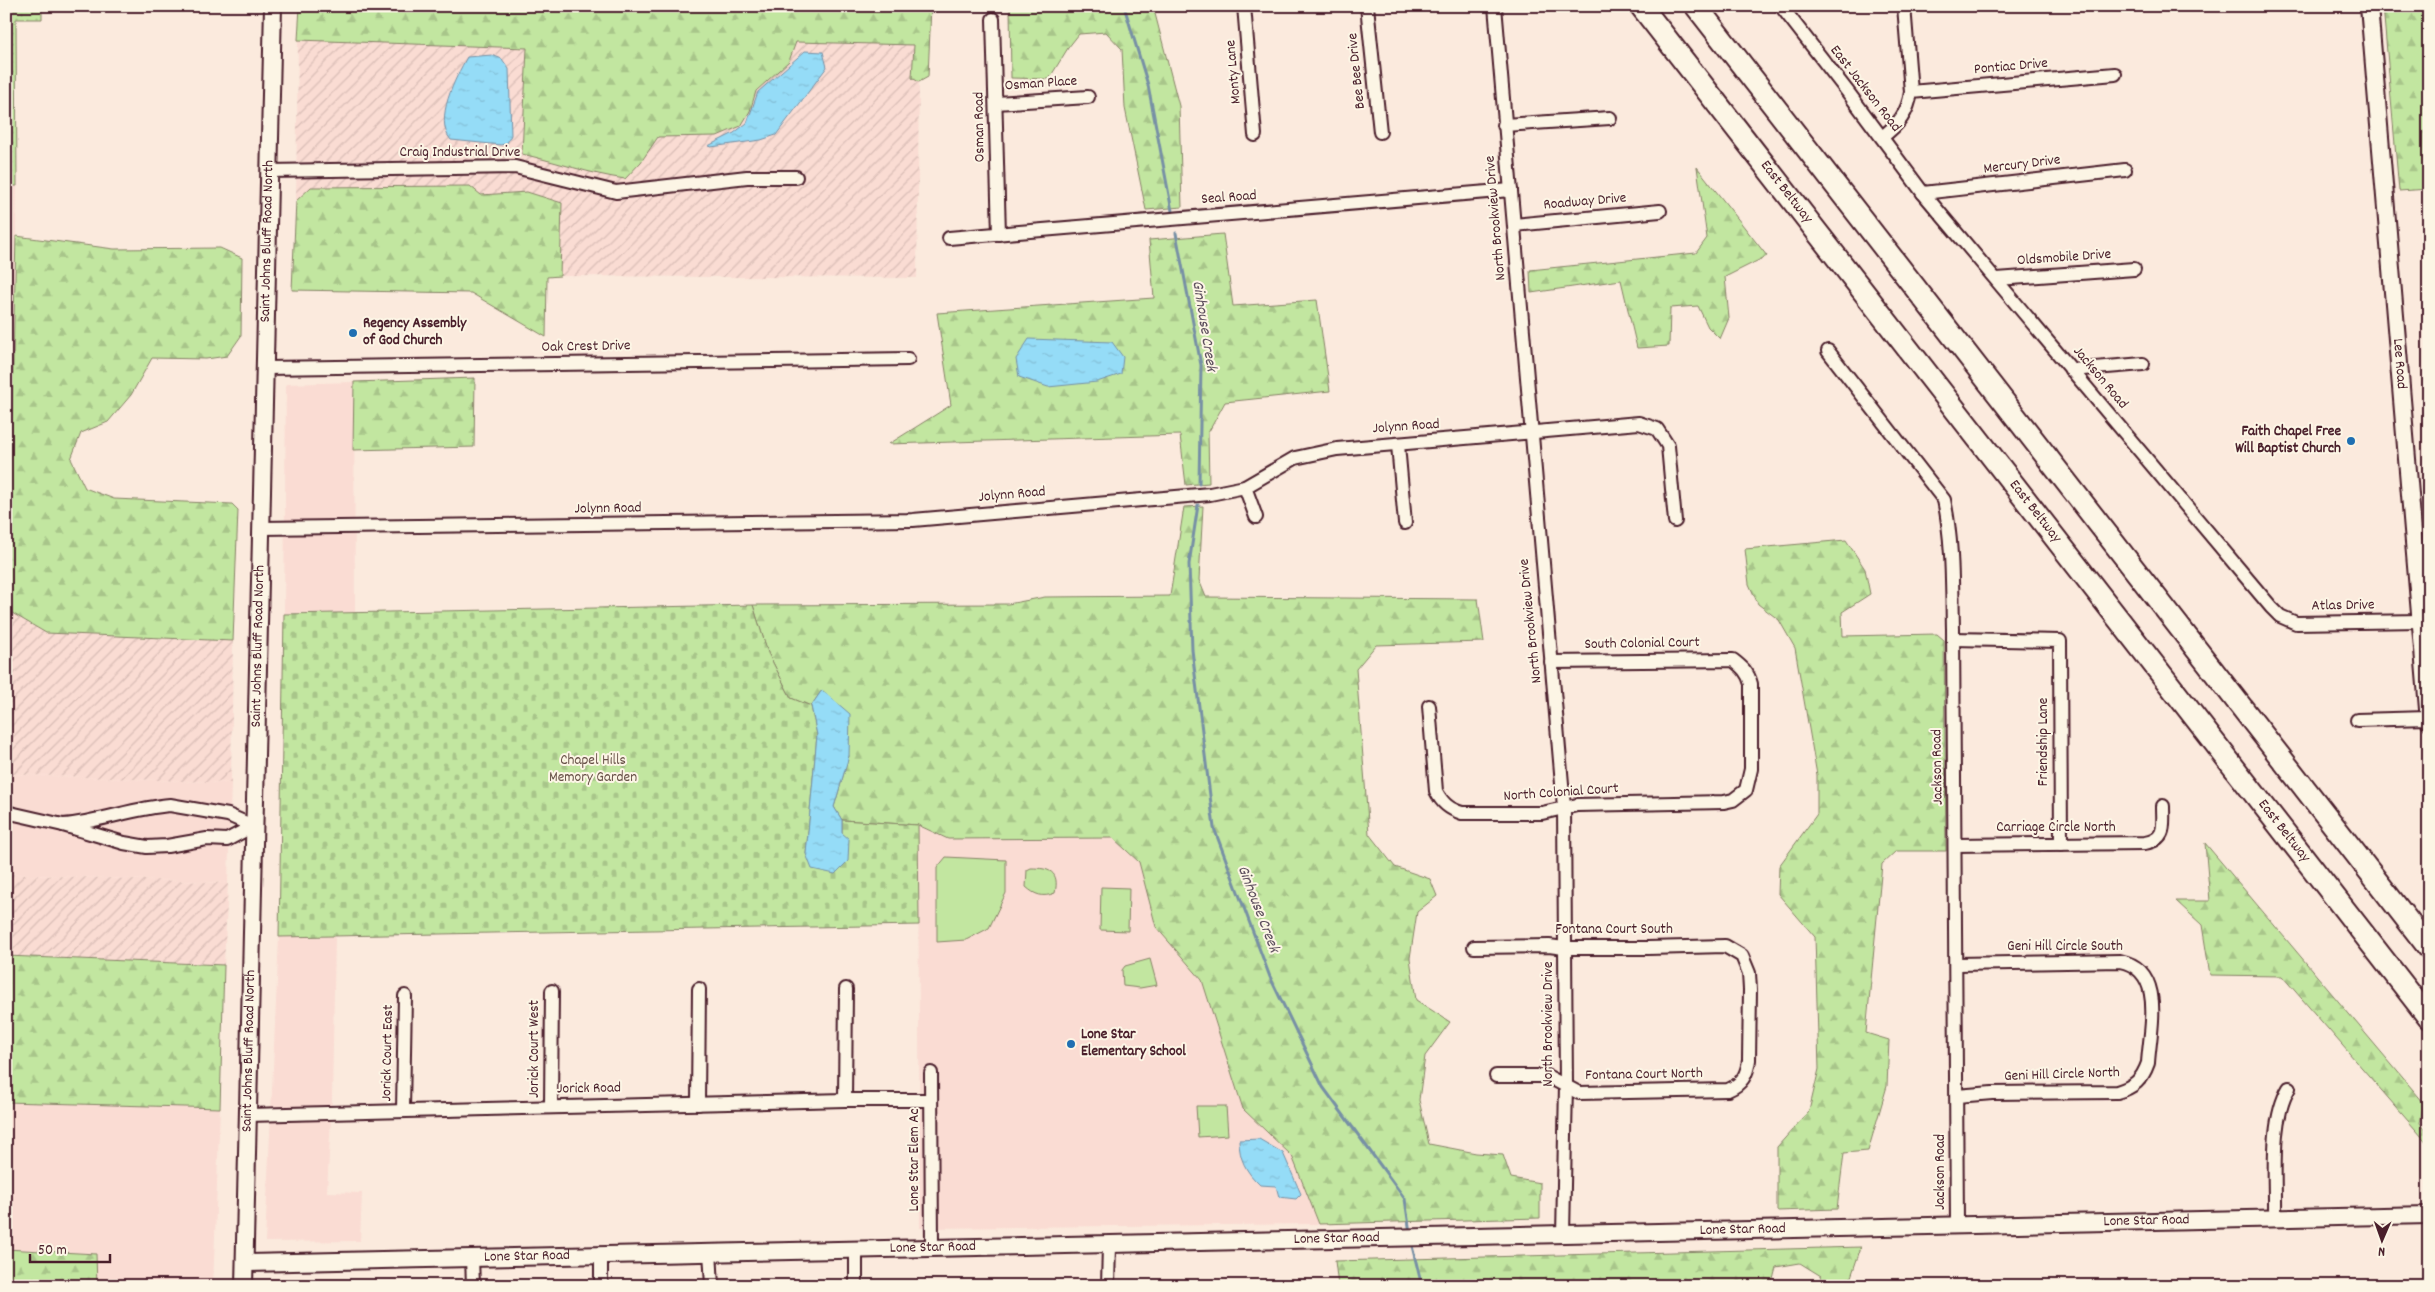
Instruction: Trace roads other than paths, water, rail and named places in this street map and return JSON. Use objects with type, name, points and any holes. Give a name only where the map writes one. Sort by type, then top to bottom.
[{"type":"highway","name":"East Beltway","points":[[1641,6],[2429,1018]]},
{"type":"highway","points":[[1696,6],[2429,948]]},
{"type":"street","name":"Saint Johns Bluff Road North","points":[[244,1286],[273,6]]},
{"type":"street","name":"Monty Lane","points":[[1244,6],[1255,135]]},
{"type":"street","name":"Bee Bee Drive","points":[[1367,6],[1380,132]]},
{"type":"street","name":"North Brookview Drive","points":[[1495,6],[1530,433],[1564,807],[1566,1085],[1563,1235]]},
{"type":"street","name":"East Jackson Road","points":[[1781,6],[1923,193]]},
{"type":"street","points":[[1882,138],[1898,126],[1909,106],[1911,92],[1904,6]]},
{"type":"street","name":"Lee Road","points":[[2369,6],[2429,719]]},
{"type":"street","name":"Osman Road","points":[[994,19],[998,234]]},
{"type":"street","name":"Pontiac Drive","points":[[1911,92],[2115,74]]},
{"type":"street","name":"Osman Place","points":[[996,103],[1088,97]]},
{"type":"street","points":[[1504,125],[1610,118]]},
{"type":"street","name":"Craig Industrial Drive","points":[[269,171],[515,167],[616,192],[747,177],[796,177]]},
{"type":"street","name":"Mercury Drive","points":[[1923,193],[2126,170]]},
{"type":"street","name":"Seal Road","points":[[949,238],[1511,190]]},
{"type":"street","name":"Jackson Road","points":[[1923,193],[2271,607]]},
{"type":"street","name":"Roadway Drive","points":[[1514,225],[1660,211]]},
{"type":"street","name":"Oldsmobile Drive","points":[[1997,279],[2134,269]]},
{"type":"street","name":"Jackson Road","points":[[1828,352],[1944,500],[1952,572],[1956,845],[1957,1224]]},
{"type":"street","name":"Oak Crest Drive","points":[[265,368],[908,359]]},
{"type":"street","points":[[2071,370],[2143,364]]},
{"type":"street","name":"Jolynn Road","points":[[261,528],[913,520],[1210,494],[1245,487],[1281,465],[1308,453],[1337,449],[1639,423],[1650,425],[1657,429],[1668,446],[1675,522]]},
{"type":"street","points":[[1398,444],[1405,523]]},
{"type":"street","points":[[1245,487],[1256,517]]},
{"type":"street","name":"Atlas Drive","points":[[2271,607],[2280,616],[2296,622],[2421,621]]},
{"type":"street","name":"Friendship Lane","points":[[1953,639],[2060,641],[2061,844]]},
{"type":"street","name":"South Colonial Court","points":[[1551,662],[1733,660],[1749,675],[1751,684],[1751,770],[1746,790],[1732,800]]},
{"type":"street","name":"North Colonial Court","points":[[1429,706],[1436,791],[1441,801],[1452,810],[1474,814],[1542,813],[1554,812],[1564,807],[1732,800]]},
{"type":"street","points":[[2356,720],[2429,719]]},
{"type":"street","points":[[63,825],[90,822],[149,807],[170,806],[228,816],[253,826]]},
{"type":"street","name":"Carriage Circle North","points":[[1956,845],[2145,843],[2156,841],[2163,828],[2163,806]]},
{"type":"street","points":[[6,812],[63,825],[124,843],[147,847],[167,846],[207,839],[227,840],[253,826]]},
{"type":"street","name":"Fontana Court South","points":[[1474,947],[1725,946],[1742,956],[1746,963],[1750,990],[1748,1070],[1737,1086]]},
{"type":"street","name":"Geni Hill Circle South","points":[[1956,964],[2120,961],[2130,963],[2146,976],[2151,986],[2152,998]]},
{"type":"street","points":[[698,989],[698,1104]]},
{"type":"street","points":[[845,1100],[846,989]]},
{"type":"street","name":"Jorick Court West","points":[[551,1106],[552,991]]},
{"type":"street","name":"Jorick Court East","points":[[403,1110],[404,996]]},
{"type":"street","name":"Geni Hill Circle North","points":[[1957,1096],[2117,1092],[2131,1088],[2144,1073],[2148,1063],[2152,998]]},
{"type":"street","name":"Lone Star Elem Ac","points":[[932,1073],[932,1246]]},
{"type":"street","name":"Fontana Court North","points":[[1496,1076],[1546,1076],[1579,1093],[1728,1090],[1737,1086]]},
{"type":"street","points":[[2275,1219],[2277,1119],[2283,1098],[2289,1088]]},
{"type":"street","name":"Jorick Road","points":[[247,1115],[551,1106],[931,1100]]},
{"type":"street","name":"Lone Star Road","points":[[245,1263],[932,1246],[1109,1245],[1957,1224],[2429,1215]]},
{"type":"street","points":[[1108,1286],[1109,1245]]},
{"type":"street","points":[[856,1248],[856,1286]]},
{"type":"street","points":[[710,1251],[712,1286]]},
{"type":"street","points":[[601,1254],[601,1286]]},
{"type":"street","points":[[472,1257],[473,1286]]},
{"type":"water","points":[[805,51],[823,52],[827,67],[776,135],[761,140],[708,146],[734,133],[747,123],[758,92]]},
{"type":"water","points":[[492,55],[502,59],[509,69],[511,135],[507,143],[501,145],[451,140],[446,132],[445,110],[457,76],[467,57]]},
{"type":"water","points":[[1029,339],[1112,342],[1123,357],[1121,374],[1097,382],[1048,387],[1019,377],[1016,359]]},
{"type":"water","points":[[822,690],[850,714],[849,756],[834,807],[842,820],[842,833],[849,839],[848,861],[835,874],[812,869],[806,854],[817,735],[811,706]]},
{"type":"water","points":[[1259,1139],[1283,1153],[1301,1194],[1296,1199],[1279,1197],[1276,1186],[1260,1185],[1247,1170],[1240,1153],[1239,1140]]},
{"type":"waterway","name":"Ginhouse Creek","points":[[1124,6],[1148,85],[1172,211]]},
{"type":"waterway","name":"Ginhouse Creek","points":[[1176,233],[1201,365],[1199,484]]},
{"type":"waterway","name":"Ginhouse Creek","points":[[1198,505],[1189,564],[1192,650],[1214,828],[1270,977],[1323,1087],[1405,1199],[1410,1233]]},
{"type":"waterway","name":"Ginhouse Creek","points":[[1411,1242],[1422,1286]]},
{"type":"place","name":"Regency Assembly of God Church","points":[[353,333]]},
{"type":"place","name":"Faith Chapel Free Will Baptist Church","points":[[2351,441]]},
{"type":"place","name":"Lone Star Elementary School","points":[[1071,1044]]},
{"type":"park label","name":"Chapel Hills Memory Garden","points":[[593,770]]}]
